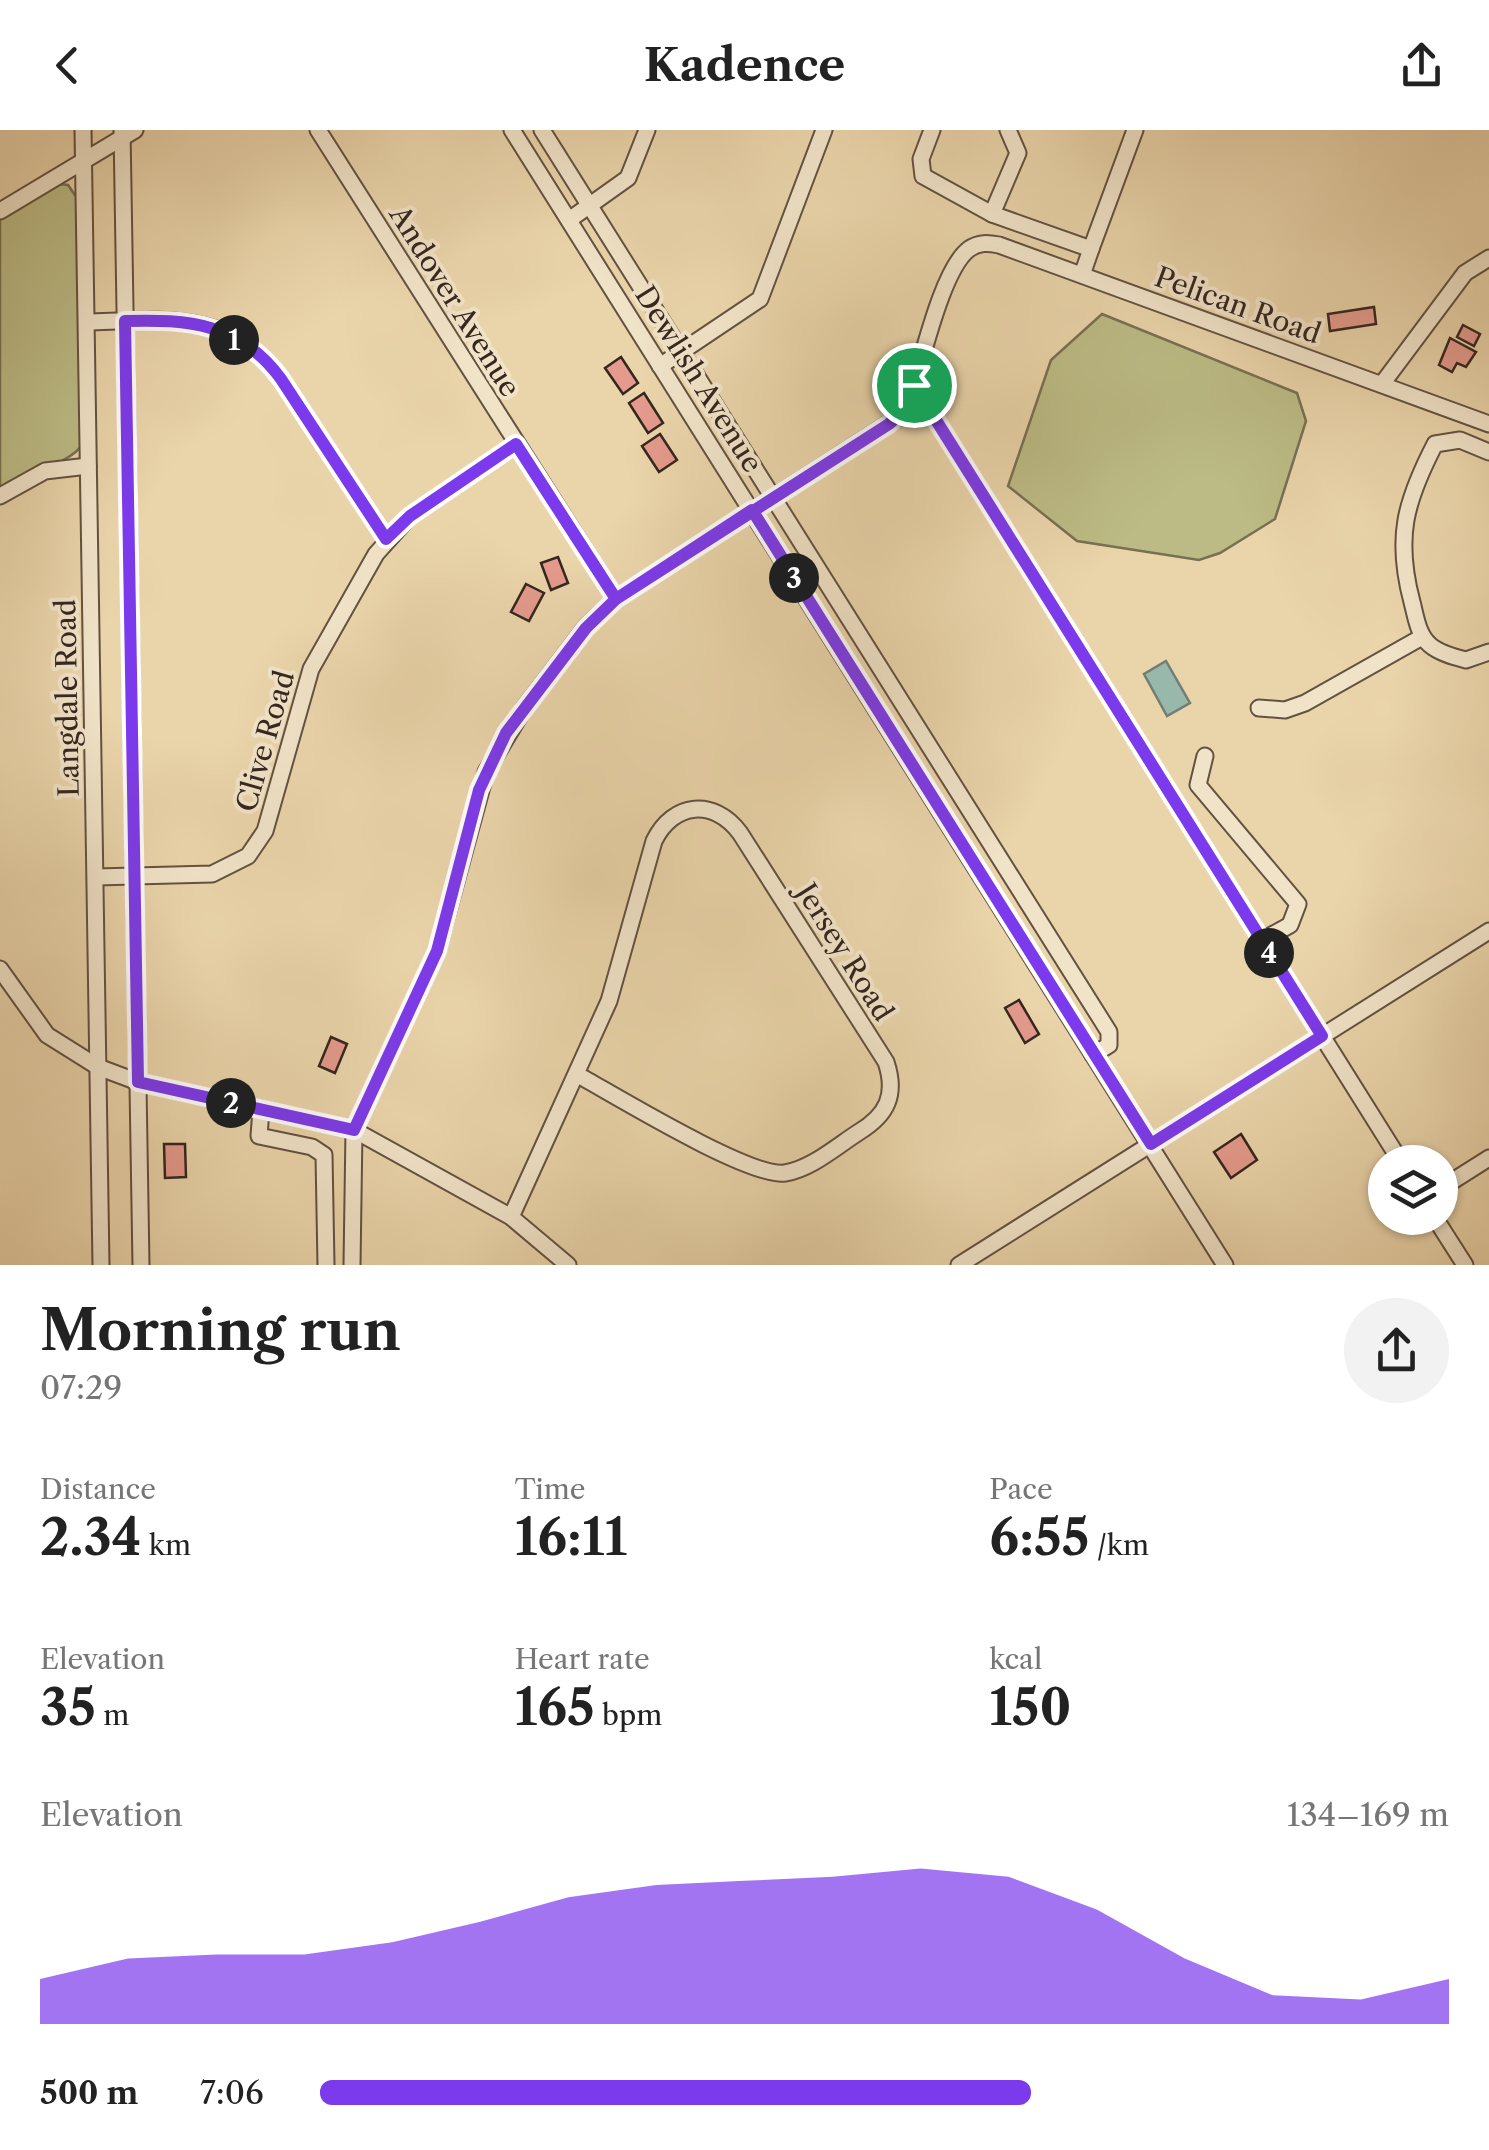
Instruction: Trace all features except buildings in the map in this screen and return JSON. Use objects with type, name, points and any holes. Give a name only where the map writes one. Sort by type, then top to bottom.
[{"type":"street","name":"Langdale Road","points":[[82,130],[101,1265]]},
{"type":"street","name":"Andover Avenue","points":[[318,130],[616,599]]},
{"type":"street","name":"Dewlish Avenue","points":[[512,130],[933,798],[1100,1051],[1225,1265]]},
{"type":"street","name":"Dewlish Avenue","points":[[542,130],[1109,1032],[1100,1051]]},
{"type":"street","points":[[569,220],[628,178],[648,130]]},
{"type":"street","points":[[660,366],[749,310],[768,288],[824,130]]},
{"type":"street","points":[[932,130],[921,160],[923,176],[992,214],[1091,249]]},
{"type":"street","points":[[992,214],[1018,152],[1008,130]]},
{"type":"street","points":[[1082,275],[1135,130]]},
{"type":"street","points":[[0,211],[126,133]]},
{"type":"street","points":[[126,133],[125,321],[141,1265]]},
{"type":"street","name":"Pelican Road","points":[[914,385],[952,272],[968,249],[983,243],[999,245],[1489,424]]},
{"type":"street","points":[[1382,384],[1466,274],[1489,258]]},
{"type":"street","points":[[87,322],[202,322],[260,356],[281,379],[386,539]]},
{"type":"street","points":[[352,1265],[354,1130],[437,951],[479,790],[495,753],[570,648],[616,599],[898,418],[914,385]]},
{"type":"street","points":[[914,385],[1389,1145]]},
{"type":"street","points":[[1489,452],[1460,440],[1434,444],[1416,479],[1402,529],[1402,566],[1422,637],[1432,648],[1466,660],[1489,652]]},
{"type":"street","name":"Clive Road","points":[[96,878],[224,871],[248,856],[258,844],[311,670],[386,539],[410,516],[516,444]]},
{"type":"street","points":[[0,496],[44,471],[88,466]]},
{"type":"street","points":[[808,600],[829,587]]},
{"type":"street","points":[[1259,708],[1285,710],[1305,703],[1422,637]]},
{"type":"street","points":[[1204,756],[1198,786],[1298,904],[1290,925],[1262,941]]},
{"type":"street","points":[[933,798],[954,787]]},
{"type":"street","name":"Jersey Road","points":[[511,1217],[609,1001],[654,841],[666,820],[693,808],[726,816],[740,833],[886,1062],[892,1086],[886,1110],[874,1124],[804,1167],[780,1174],[748,1165],[578,1075]]},
{"type":"street","points":[[958,1265],[1489,931]]},
{"type":"street","points":[[0,969],[46,1035],[98,1067],[138,1082],[354,1130],[511,1217],[568,1265]]},
{"type":"street","points":[[261,1109],[259,1136],[312,1147],[324,1155],[326,1265]]},
{"type":"street","points":[[1458,1178],[1489,1158]]},
{"type":"street","points":[[1446,1235],[1465,1265]]},
{"type":"shaded area","points":[[59,184],[68,185],[79,201],[82,444],[58,463],[0,488],[0,219]]},
{"type":"shaded area","points":[[1102,314],[1297,393],[1306,421],[1275,519],[1220,553],[1199,560],[1077,541],[1008,486],[1051,360]]},
{"type":"shaded area","points":[[1166,661],[1190,703],[1167,716],[1144,674]]},
{"type":"route","points":[[914,385],[898,418],[752,510],[658,570],[616,599],[516,444],[410,516],[386,539],[281,379],[260,356],[202,322],[125,321],[138,1082],[354,1130],[437,951],[479,790],[506,733],[586,628],[616,599],[752,510],[1151,1144],[1322,1036],[914,385]]}]
